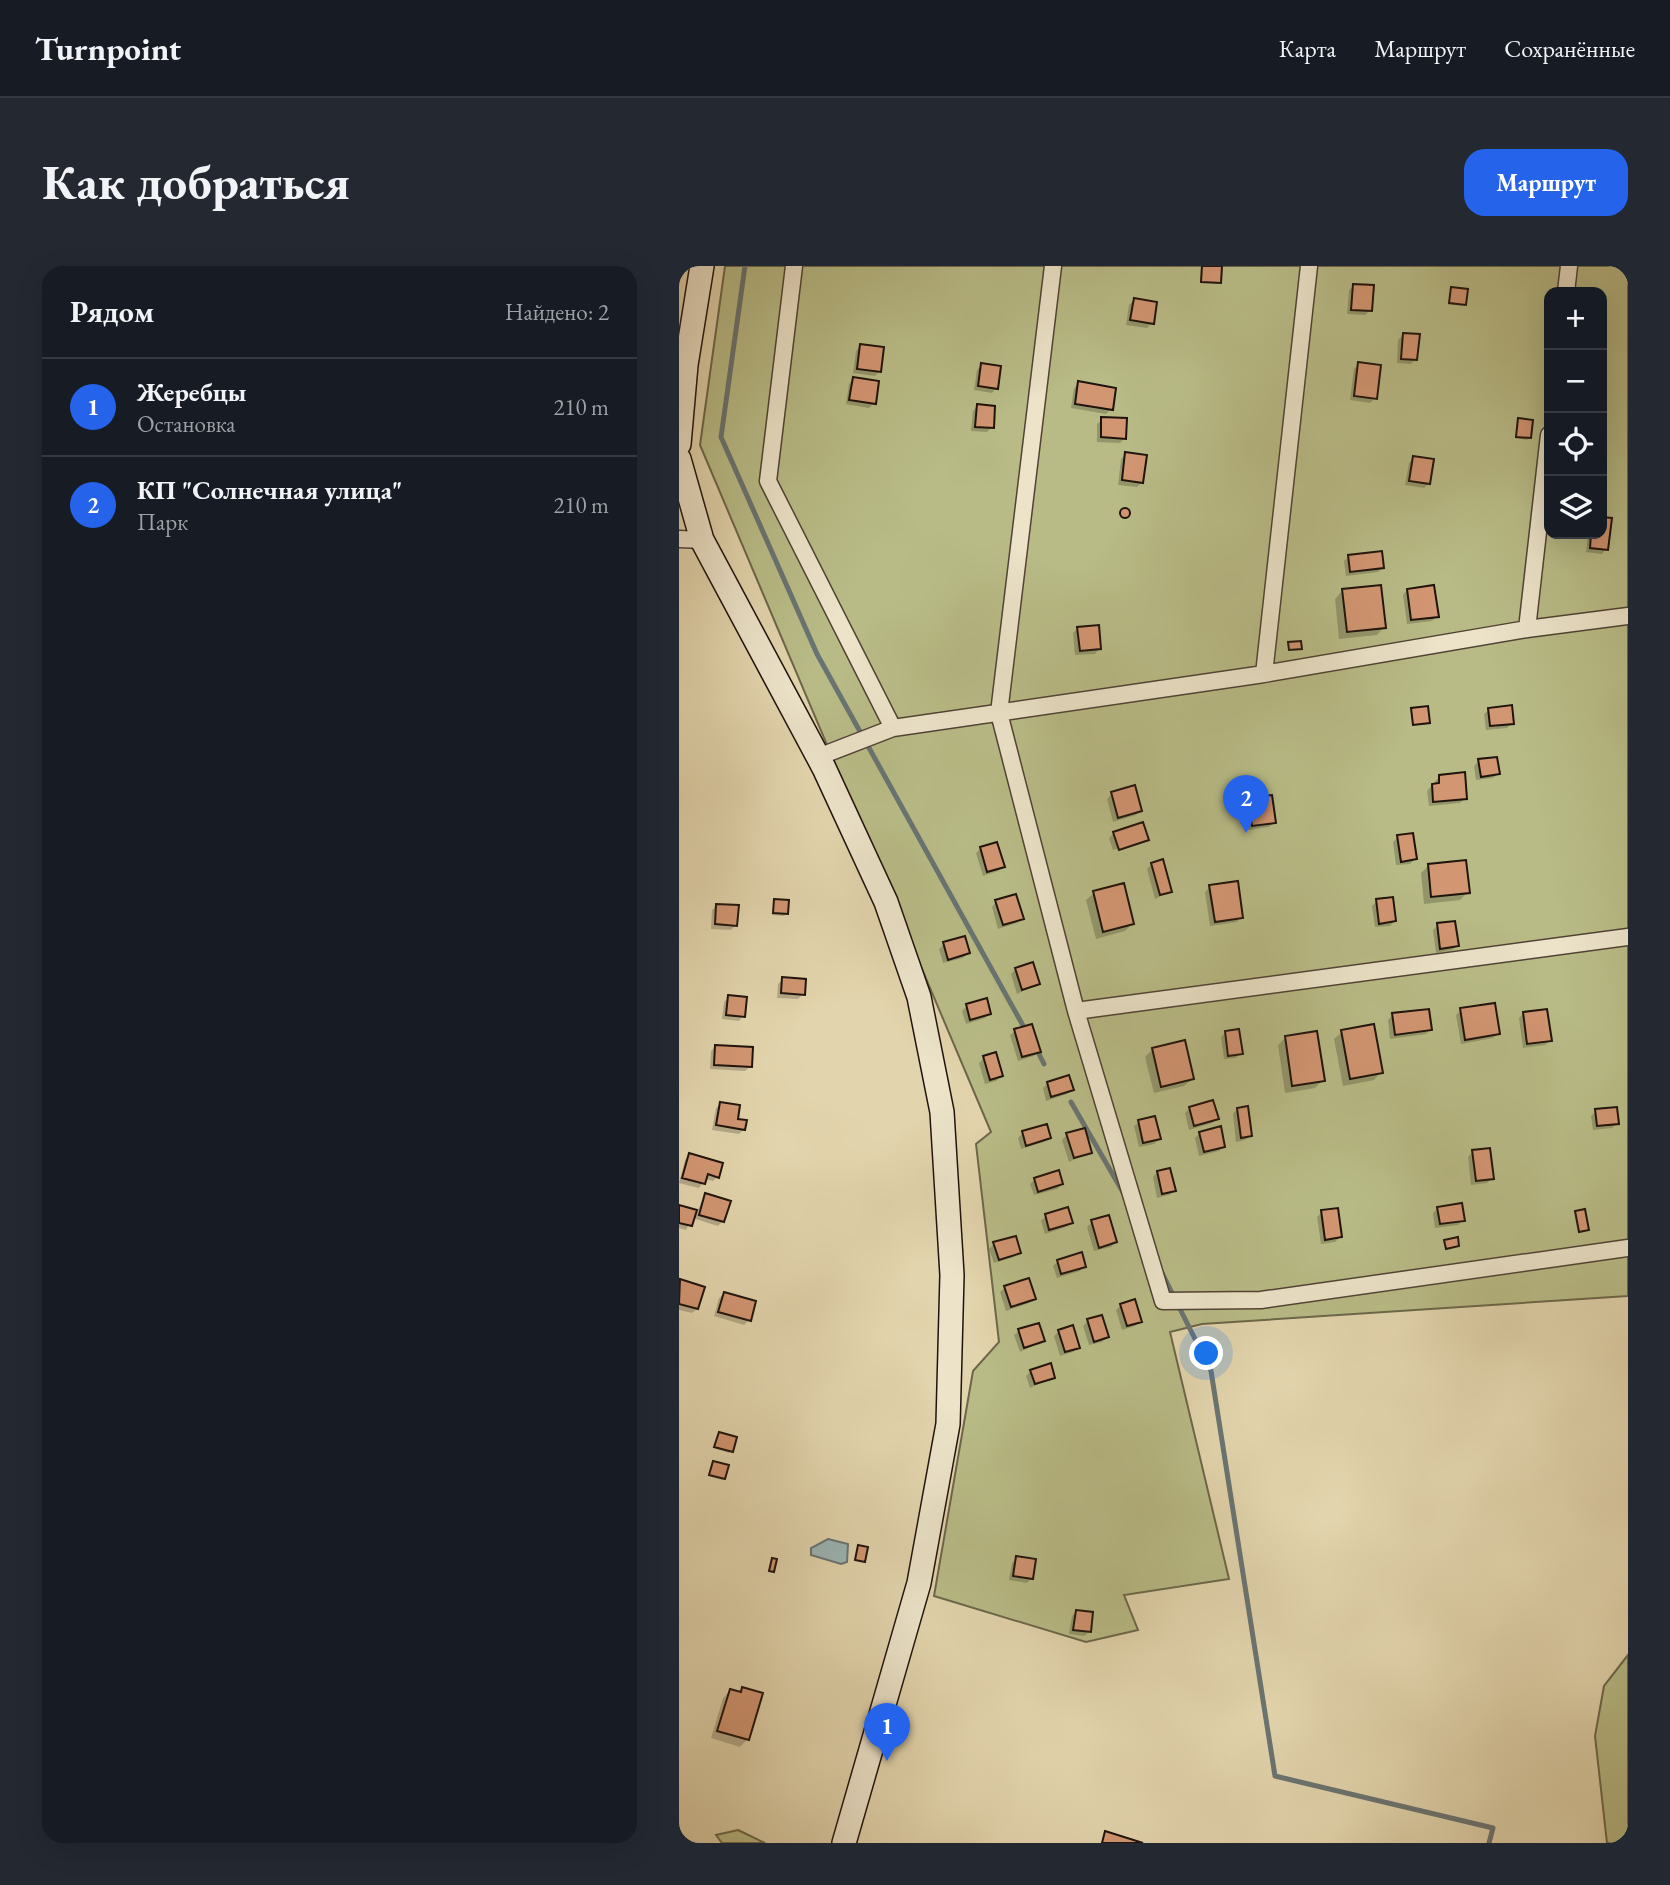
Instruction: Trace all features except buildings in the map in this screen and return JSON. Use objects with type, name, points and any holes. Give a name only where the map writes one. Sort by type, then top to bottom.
[{"type":"main road","points":[[679,444],[686,365],[702,266]]},
{"type":"main road","points":[[679,459],[702,540],[818,757],[886,902],[919,996],[942,1112],[952,1275],[948,1424],[919,1583],[844,1843]]},
{"type":"street","points":[[795,266],[768,481],[893,728]]},
{"type":"street","points":[[1053,266],[999,713],[1076,1011],[1163,1301],[1261,1300],[1628,1248]]},
{"type":"street","points":[[1264,674],[1309,266]]},
{"type":"street","points":[[1567,287],[1569,266]]},
{"type":"street","points":[[1527,629],[1544,476]]},
{"type":"street","points":[[679,539],[702,540]]},
{"type":"street","points":[[818,757],[893,728],[1264,674],[1527,629],[1628,616]]},
{"type":"street","points":[[1076,1011],[1628,937]]},
{"type":"green space","points":[[725,266],[1628,266],[1628,1296],[1202,1324],[1170,1332],[1229,1579],[1124,1595],[1138,1630],[1086,1642],[934,1596],[973,1371],[999,1342],[976,1144],[991,1132],[700,445]]},
{"type":"green space","points":[[1628,1655],[1628,1843],[1607,1843],[1595,1736],[1604,1686]]},
{"type":"green space","points":[[738,1830],[765,1843],[722,1843],[716,1835]]},
{"type":"water","points":[[828,1539],[848,1544],[847,1562],[841,1564],[811,1555],[811,1548]]},
{"type":"waterway","points":[[745,266],[721,437],[817,654],[1026,1031]]},
{"type":"waterway","points":[[1036,1048],[1044,1064]]},
{"type":"waterway","points":[[1071,1102],[1124,1194]]},
{"type":"waterway","points":[[1160,1269],[1211,1371],[1275,1776],[1493,1828],[1489,1843]]},
{"type":"place","name":"КП \"Солнечная улица\"","points":[[1246,833]]},
{"type":"place","name":"Жеребцы","points":[[887,1761]]}]
